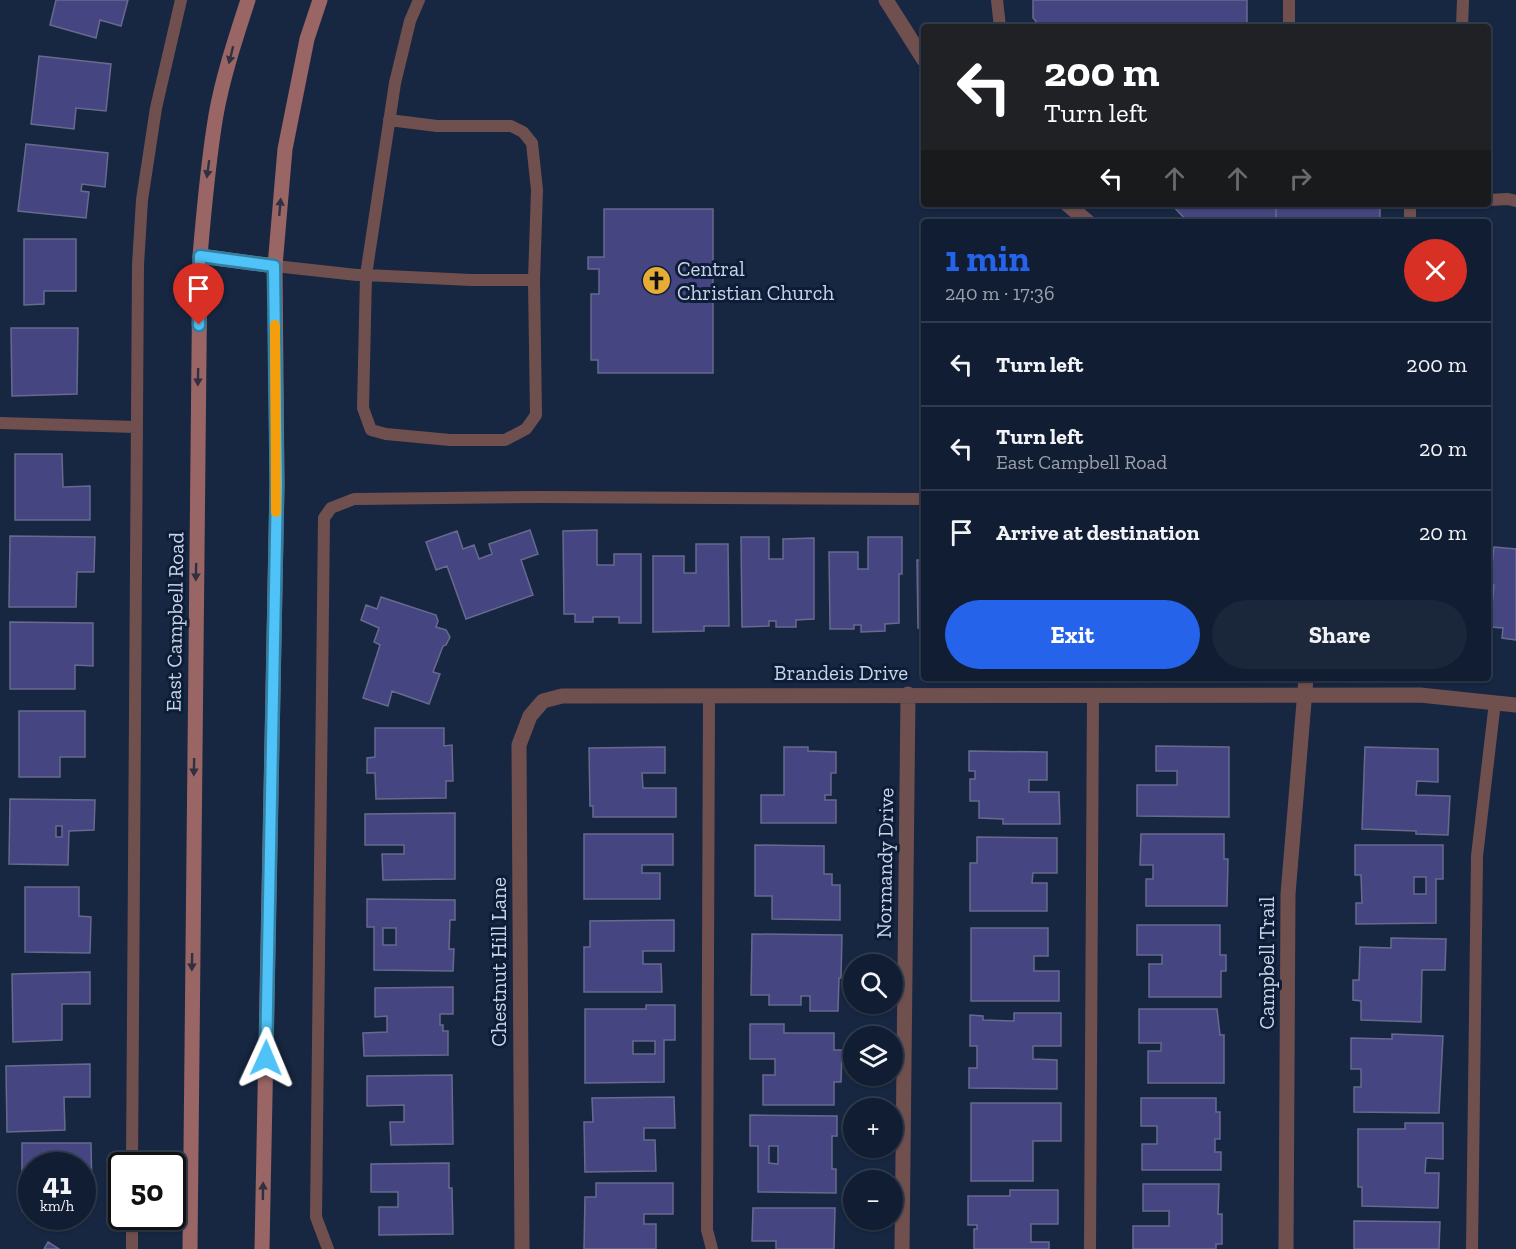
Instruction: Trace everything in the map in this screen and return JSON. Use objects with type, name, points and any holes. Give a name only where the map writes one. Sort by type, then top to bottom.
[{"type":"main road","name":"East Campbell Road","points":[[190,1249],[200,256],[206,188],[217,113],[235,38],[248,0]]},
{"type":"main road","points":[[262,1249],[277,497],[274,266],[285,149],[308,39],[320,0]]},
{"type":"main road","points":[[200,256],[274,266]]},
{"type":"street","points":[[886,0],[921,55]]},
{"type":"street","points":[[1070,207],[1084,219]]},
{"type":"street","name":"Campbell Trail","points":[[1286,1249],[1288,894],[1306,681]]},
{"type":"street","name":"Normandy Drive","points":[[902,1249],[908,694]]},
{"type":"street","name":"Brandeis Drive","points":[[562,696],[1420,694],[1516,705]]},
{"type":"street","name":"Chestnut Hill Lane","points":[[522,1249],[519,745],[530,716],[543,701],[562,696]]},
{"type":"lane","points":[[132,1152],[138,265],[142,200],[156,108],[181,0]]},
{"type":"lane","points":[[389,120],[437,126],[511,126],[523,132],[531,143],[537,190],[534,280],[536,415],[526,429],[505,440],[450,440],[386,434],[370,430],[363,408],[366,275],[389,120],[395,83],[407,31],[419,0]]},
{"type":"lane","points":[[997,0],[1000,24]]},
{"type":"lane","points":[[1289,0],[1289,24]]},
{"type":"lane","points":[[1462,0],[1462,24]]},
{"type":"lane","points":[[1491,200],[1516,201]]},
{"type":"lane","points":[[274,266],[366,275],[471,280],[534,280]]},
{"type":"lane","points":[[0,423],[136,427]]},
{"type":"lane","points":[[328,1249],[316,1217],[324,518],[331,508],[354,499],[552,497],[921,499]]},
{"type":"lane","points":[[1090,1249],[1094,694]]},
{"type":"lane","points":[[709,695],[707,1230],[712,1249]]},
{"type":"lane","points":[[1472,1249],[1477,856],[1495,702]]},
{"type":"lane","points":[[132,1230],[132,1249]]},
{"type":"lane","points":[[517,1249],[522,1249]]},
{"type":"building","points":[[56,0],[128,0],[121,26],[100,20],[96,38],[50,25]]},
{"type":"building","points":[[1033,0],[1247,0],[1247,24],[1038,24],[1033,18]]},
{"type":"building","points":[[39,56],[111,64],[106,111],[76,108],[74,129],[31,124]]},
{"type":"building","points":[[26,144],[108,153],[105,187],[82,184],[81,191],[89,192],[86,218],[18,211]]},
{"type":"building","points":[[1174,207],[1276,207],[1276,219],[1185,219]]},
{"type":"building","points":[[1276,207],[1380,207],[1380,219],[1276,219]]},
{"type":"building","name":"Central Christian Church","points":[[604,209],[713,209],[713,373],[598,373],[598,360],[591,360],[591,294],[599,294],[599,269],[588,269],[588,257],[604,257]]},
{"type":"building","points":[[24,239],[76,239],[76,291],[44,291],[44,304],[24,305]]},
{"type":"building","points":[[11,328],[78,328],[77,394],[12,396]]},
{"type":"building","points":[[15,454],[62,454],[63,487],[90,486],[90,520],[15,520]]},
{"type":"building","points":[[530,530],[538,554],[521,560],[533,595],[466,619],[447,566],[436,570],[426,542],[457,531],[463,549],[474,545],[479,559],[492,554],[489,544]]},
{"type":"building","points":[[597,530],[597,565],[614,565],[614,554],[641,554],[641,623],[619,623],[619,617],[593,617],[593,622],[575,622],[575,614],[564,614],[563,531]]},
{"type":"building","points":[[10,536],[95,537],[94,572],[77,572],[76,607],[9,607]]},
{"type":"building","points":[[741,537],[769,537],[769,559],[783,559],[783,539],[814,538],[814,619],[796,620],[796,627],[776,627],[776,621],[769,621],[769,626],[742,627]]},
{"type":"building","points":[[868,537],[902,537],[899,623],[885,624],[885,631],[861,632],[861,625],[854,625],[854,629],[830,629],[829,552],[858,552],[858,569],[868,569]]},
{"type":"building","points":[[696,544],[728,544],[729,626],[704,626],[704,631],[653,632],[653,556],[684,556],[684,573],[696,573]]},
{"type":"building","points":[[1494,547],[1516,549],[1516,640],[1502,638],[1503,628],[1491,627],[1494,585],[1491,584]]},
{"type":"building","points":[[917,560],[921,560],[921,628],[918,628]]},
{"type":"building","points":[[381,597],[436,615],[438,621],[436,627],[446,630],[450,637],[443,646],[433,672],[440,674],[429,704],[392,691],[388,706],[363,698],[380,645],[374,642],[379,628],[361,620],[366,605],[377,609]]},
{"type":"building","points":[[10,622],[93,623],[93,666],[75,665],[75,689],[10,689]]},
{"type":"building","points":[[19,711],[85,711],[85,757],[60,757],[60,777],[19,777]]},
{"type":"building","points":[[375,728],[444,728],[444,746],[452,745],[453,781],[446,781],[446,798],[376,799],[375,773],[367,773],[367,758],[375,757]]},
{"type":"building","points":[[1156,746],[1229,747],[1229,817],[1137,816],[1137,785],[1177,785],[1177,771],[1156,771]]},
{"type":"building","points":[[665,747],[665,773],[642,773],[643,788],[676,788],[676,817],[593,817],[593,806],[590,806],[589,748]]},
{"type":"building","points":[[784,747],[808,747],[808,751],[836,752],[836,773],[831,773],[831,795],[825,795],[825,800],[836,800],[836,823],[761,823],[761,795],[784,795]]},
{"type":"building","points":[[1365,747],[1438,749],[1438,782],[1417,781],[1416,795],[1450,796],[1448,835],[1362,829]]},
{"type":"building","points":[[969,751],[1047,752],[1047,780],[1029,780],[1029,792],[1059,792],[1060,824],[1003,824],[1003,819],[979,818],[979,801],[970,801],[970,779],[975,779],[975,771],[969,771]]},
{"type":"building","points":[[10,799],[95,800],[94,830],[69,831],[68,865],[9,864]],"holes":[[[56,826],[62,826],[62,837],[56,837]]]},
{"type":"building","points":[[455,813],[455,879],[383,880],[382,854],[404,854],[404,845],[365,845],[365,814]]},
{"type":"building","points":[[584,834],[673,834],[673,865],[642,865],[642,873],[660,873],[660,899],[584,899]]},
{"type":"building","points":[[1141,834],[1224,834],[1224,859],[1228,859],[1227,906],[1146,906],[1146,879],[1153,879],[1153,865],[1140,865]]},
{"type":"building","points":[[977,837],[1057,838],[1057,873],[1033,873],[1032,883],[1047,883],[1047,911],[970,911],[970,863],[977,863]]},
{"type":"building","points":[[755,845],[824,846],[824,874],[832,874],[832,885],[840,885],[840,920],[772,919],[772,896],[755,896]]},
{"type":"building","points":[[1355,845],[1443,845],[1443,879],[1436,879],[1436,923],[1356,924],[1356,903],[1362,903],[1361,875],[1355,875]],"holes":[[[1414,877],[1426,877],[1426,894],[1414,894]]]},
{"type":"building","points":[[25,887],[79,887],[79,916],[91,917],[90,953],[25,952]]},
{"type":"building","points":[[367,899],[455,900],[455,920],[450,920],[449,949],[454,949],[453,971],[374,970],[374,927],[367,927]],"holes":[[[383,928],[396,928],[396,945],[383,945]]]},
{"type":"building","points":[[674,920],[674,951],[643,951],[643,964],[661,964],[662,992],[584,992],[584,947],[590,947],[590,921]]},
{"type":"building","points":[[1137,925],[1220,925],[1220,955],[1226,955],[1226,971],[1221,971],[1221,997],[1149,997],[1149,964],[1162,964],[1162,955],[1137,955]]},
{"type":"building","points":[[971,928],[1048,928],[1048,956],[1034,956],[1034,971],[1059,971],[1059,1001],[971,1001]]},
{"type":"building","points":[[752,934],[842,935],[838,1011],[810,1011],[810,996],[801,996],[801,1005],[769,1005],[769,995],[751,995]]},
{"type":"building","points":[[1391,938],[1446,939],[1445,970],[1422,970],[1421,1022],[1361,1020],[1361,1001],[1353,1000],[1353,980],[1359,980],[1360,947],[1391,948]]},
{"type":"building","points":[[90,972],[90,1004],[62,1004],[62,1040],[13,1042],[12,974]]},
{"type":"building","points":[[453,987],[453,1014],[440,1014],[440,1025],[443,1025],[443,1031],[448,1031],[448,1055],[364,1056],[363,1033],[387,1032],[387,1016],[375,1017],[375,988]]},
{"type":"building","points":[[646,1005],[675,1005],[675,1040],[664,1040],[664,1082],[585,1083],[585,1009],[646,1009]],"holes":[[[633,1041],[655,1041],[655,1054],[633,1054]]]},
{"type":"building","points":[[1139,1009],[1217,1009],[1220,1035],[1224,1035],[1224,1083],[1148,1083],[1148,1051],[1161,1051],[1161,1043],[1139,1043]]},
{"type":"building","points":[[1014,1013],[1061,1013],[1061,1046],[1033,1046],[1033,1059],[1057,1060],[1057,1089],[969,1088],[969,1068],[977,1068],[977,1046],[970,1046],[970,1015],[983,1016],[983,1020],[1014,1021]]},
{"type":"building","points":[[750,1024],[784,1024],[784,1033],[834,1033],[834,1050],[842,1050],[841,1082],[834,1082],[834,1105],[763,1105],[763,1075],[775,1075],[775,1059],[750,1059]]},
{"type":"building","points":[[1392,1034],[1443,1036],[1439,1113],[1354,1112],[1354,1087],[1361,1087],[1361,1069],[1351,1069],[1351,1038],[1392,1039]]},
{"type":"building","points":[[90,1064],[90,1097],[64,1097],[65,1130],[7,1132],[6,1066]]},
{"type":"building","points":[[452,1075],[453,1144],[391,1145],[390,1122],[404,1122],[404,1105],[367,1106],[367,1076]]},
{"type":"building","points":[[674,1097],[675,1128],[644,1128],[644,1140],[655,1140],[656,1171],[585,1172],[584,1122],[593,1122],[592,1098]]},
{"type":"building","points":[[1141,1098],[1216,1098],[1216,1112],[1220,1112],[1220,1139],[1215,1139],[1215,1152],[1221,1152],[1221,1170],[1142,1170],[1142,1144],[1157,1144],[1157,1126],[1141,1126]]},
{"type":"building","points":[[971,1103],[1061,1103],[1061,1141],[1033,1141],[1033,1181],[971,1181]]},
{"type":"building","points":[[750,1115],[837,1116],[837,1136],[832,1136],[832,1169],[836,1169],[836,1193],[758,1192],[758,1146],[750,1146]],"holes":[[[769,1146],[778,1146],[778,1164],[769,1163]]]},
{"type":"building","points":[[1405,1123],[1443,1123],[1443,1159],[1426,1158],[1425,1173],[1439,1173],[1438,1208],[1362,1206],[1362,1187],[1358,1187],[1358,1129],[1405,1129]]},
{"type":"building","points":[[22,1143],[91,1143],[91,1152],[22,1152]]},
{"type":"building","points":[[449,1163],[453,1234],[379,1235],[379,1207],[398,1207],[398,1192],[371,1192],[371,1164]]},
{"type":"building","points":[[596,1183],[673,1183],[673,1214],[644,1214],[644,1224],[656,1224],[656,1249],[584,1249],[585,1197],[596,1197]]},
{"type":"building","points":[[1143,1184],[1219,1184],[1218,1214],[1222,1214],[1222,1244],[1216,1244],[1216,1249],[1133,1249],[1133,1226],[1169,1226],[1169,1211],[1143,1211]]},
{"type":"building","points":[[1010,1190],[1058,1190],[1058,1224],[1031,1224],[1031,1242],[1049,1242],[1049,1249],[974,1249],[974,1229],[977,1229],[977,1225],[968,1225],[968,1196],[1010,1196]]},
{"type":"building","points":[[753,1208],[835,1208],[834,1249],[776,1249],[776,1241],[752,1241]]},
{"type":"building","points":[[1354,1221],[1440,1222],[1439,1249],[1354,1249]]},
{"type":"building","points":[[48,1242],[59,1249],[44,1249]]},
{"type":"slow traffic","points":[[275,325],[276,512]]},
{"type":"place","name":"Central Christian Church","points":[[656,281]]},
{"type":"route","points":[[199,325],[200,256],[274,266],[277,485],[266,1058]]}]
